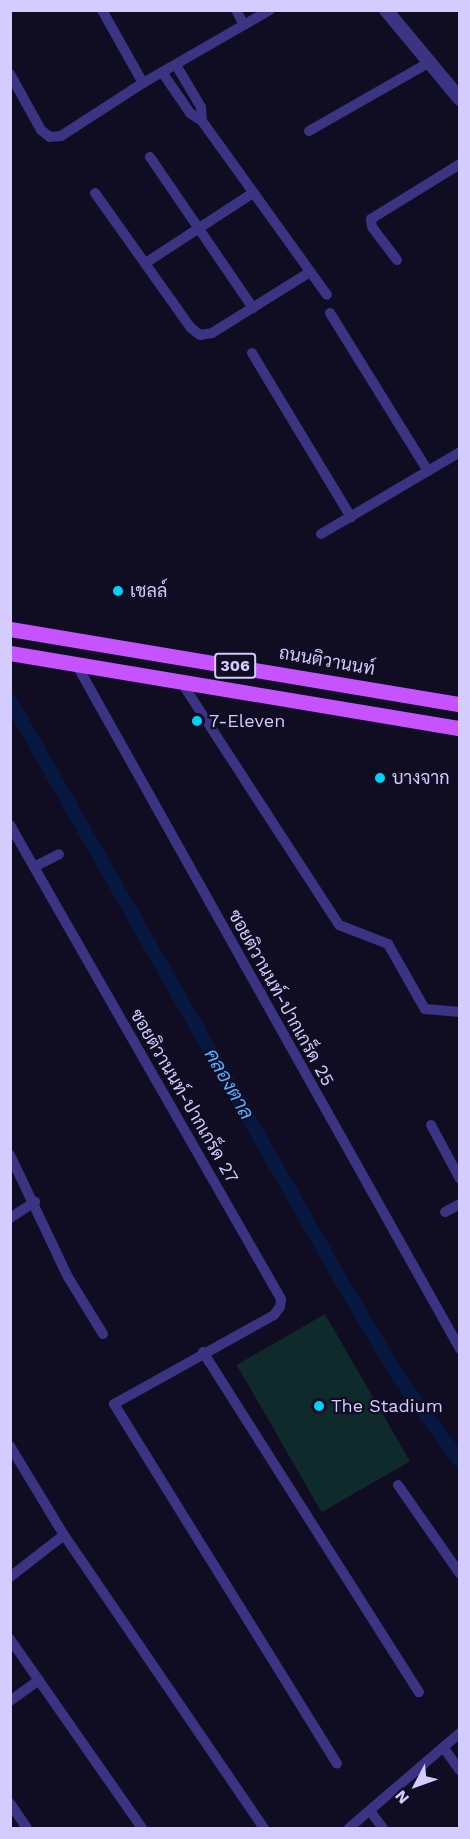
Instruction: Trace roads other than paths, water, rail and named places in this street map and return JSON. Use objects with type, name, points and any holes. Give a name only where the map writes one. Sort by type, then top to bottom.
[{"type":"main road","name":"ถนนติวานนท์","points":[[10,629],[459,704]]},
{"type":"main road","name":"306","points":[[10,653],[75,662],[459,728]]},
{"type":"street","points":[[102,10],[143,83]]},
{"type":"street","points":[[236,10],[244,24]]},
{"type":"street","points":[[11,77],[41,130],[50,137],[61,136],[143,83],[270,10]]},
{"type":"street","points":[[386,10],[459,99]]},
{"type":"street","points":[[309,131],[430,62]]},
{"type":"street","points":[[176,65],[201,107],[202,121]]},
{"type":"street","points":[[162,72],[190,113],[202,121],[327,295]]},
{"type":"street","points":[[150,157],[254,308]]},
{"type":"street","points":[[397,260],[372,227],[371,219],[459,164]]},
{"type":"street","points":[[94,193],[147,261],[191,328],[200,335],[212,333],[310,272]]},
{"type":"street","points":[[147,261],[253,193]]},
{"type":"street","points":[[330,313],[428,471]]},
{"type":"street","points":[[252,353],[351,517]]},
{"type":"street","points":[[321,534],[459,452]]},
{"type":"street","name":"ซอยติวานนท์-ปากเกร็ด 25","points":[[75,662],[459,1350]]},
{"type":"street","points":[[180,680],[339,925],[388,944],[425,1009],[459,1012]]},
{"type":"street","name":"ซอยติวานนท์-ปากเกร็ด 27","points":[[10,825],[281,1299],[280,1307],[274,1315],[203,1352]]},
{"type":"street","points":[[34,867],[59,854]]},
{"type":"street","points":[[431,1125],[459,1179]]},
{"type":"street","points":[[10,1155],[35,1202],[68,1277],[103,1334]]},
{"type":"street","points":[[10,1218],[35,1202]]},
{"type":"street","points":[[445,1212],[459,1204]]},
{"type":"street","points":[[337,1764],[115,1410],[117,1399],[203,1352],[418,1692]]},
{"type":"street","points":[[10,1446],[64,1535],[264,1828]]},
{"type":"street","points":[[398,1485],[459,1574]]},
{"type":"street","points":[[10,1577],[64,1535]]},
{"type":"street","points":[[10,1639],[142,1828]]},
{"type":"street","points":[[10,1701],[39,1680]]},
{"type":"street","points":[[349,1828],[459,1733]]},
{"type":"street","points":[[443,1747],[459,1770]]},
{"type":"street","points":[[10,1803],[27,1828]]},
{"type":"street","points":[[370,1811],[383,1828]]},
{"type":"waterway","name":"คลองตาล","points":[[10,700],[345,1287],[399,1378],[460,1461]]},
{"type":"place","name":"เชลล์","points":[[118,591]]},
{"type":"place","name":"7-Eleven","points":[[197,721]]},
{"type":"place","name":"บางจาก","points":[[380,778]]},
{"type":"place","name":"The Stadium","points":[[319,1406]]}]
